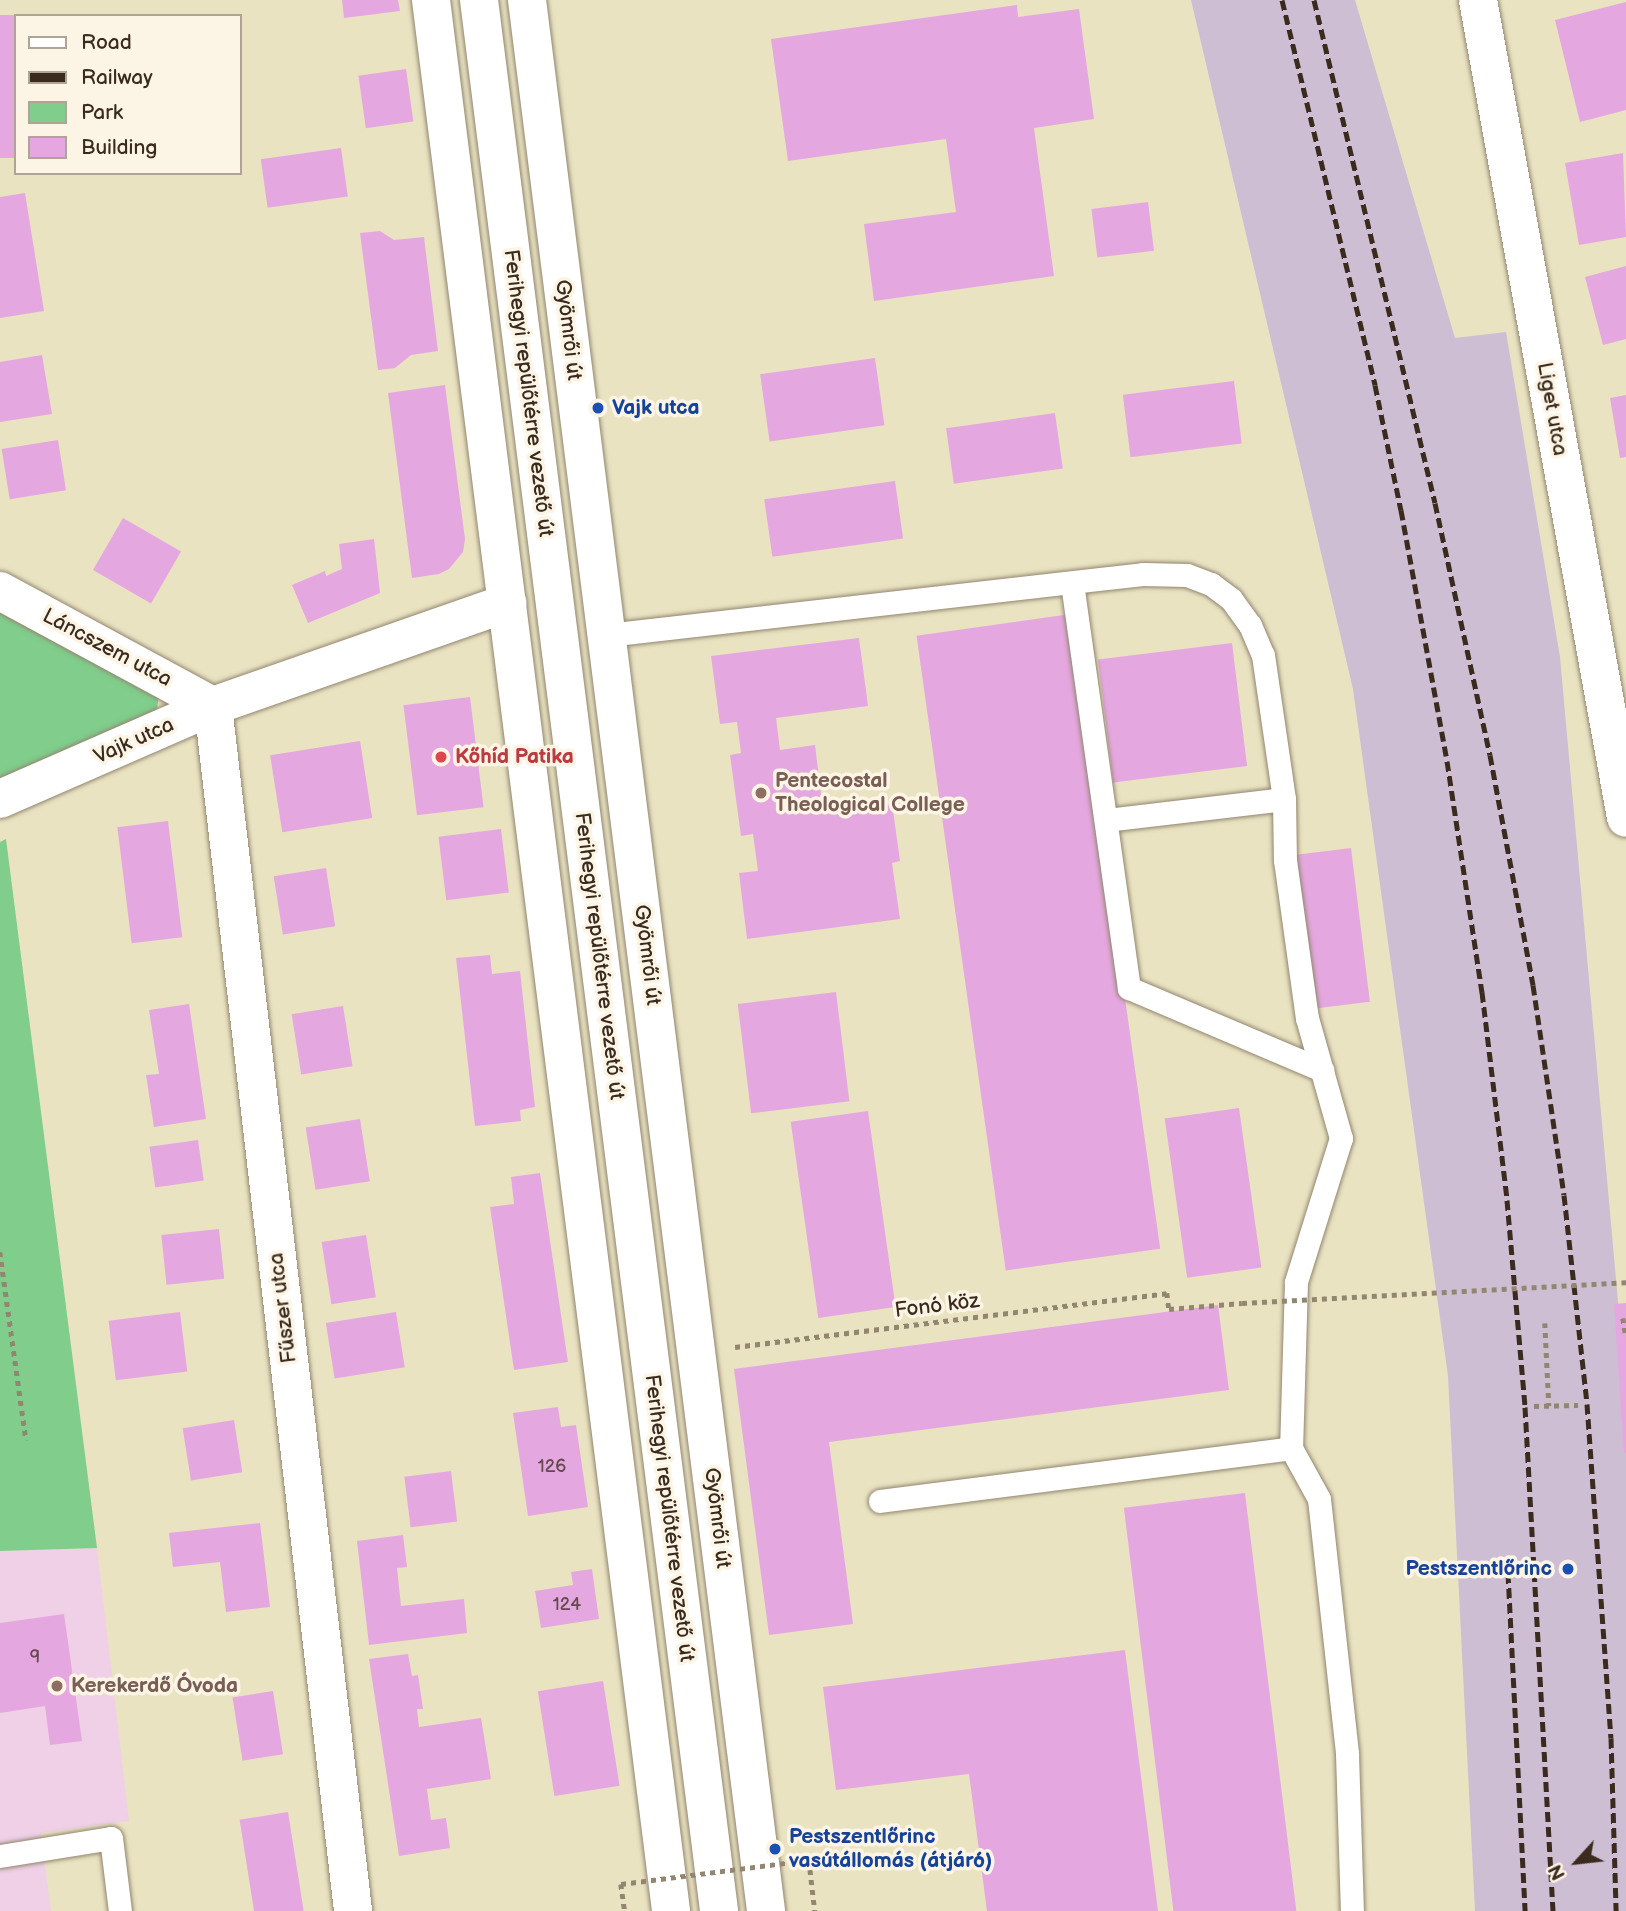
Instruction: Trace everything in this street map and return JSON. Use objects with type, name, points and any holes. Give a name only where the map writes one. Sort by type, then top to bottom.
[{"type":"street","points":[[431,0],[670,1911]]},
{"type":"street","name":"Ferihegyi repülőtérre vezető út","points":[[479,0],[719,1911]]},
{"type":"street","name":"Gyömrői út","points":[[527,0],[766,1911]]},
{"type":"street","name":"Liget utca","points":[[1478,0],[1626,818]]},
{"type":"street","name":"Láncszem utca","points":[[0,591],[214,706]]},
{"type":"street","name":"Vajk utca","points":[[0,799],[214,706],[507,603]]},
{"type":"street","name":"Fűszer utca","points":[[214,706],[353,1911]]},
{"type":"lane","points":[[607,635],[1168,573],[1187,575],[1210,584],[1231,599],[1250,625],[1263,655],[1284,799],[1285,860],[1307,1018],[1341,1138],[1296,1282],[1291,1448],[1319,1499],[1347,1754],[1352,1911]]},
{"type":"lane","points":[[1072,583],[1129,988],[1322,1070]]},
{"type":"lane","points":[[1106,820],[1284,799]]},
{"type":"lane","points":[[880,1501],[1291,1448]]},
{"type":"lane","points":[[0,1856],[111,1839],[120,1911]]},
{"type":"path","points":[[0,1252],[26,1440]]},
{"type":"path","name":"Fonó köz","points":[[696,1352],[1167,1293],[1169,1309],[1626,1282]]},
{"type":"path","points":[[1623,1318],[1626,1336]]},
{"type":"path","points":[[1545,1323],[1549,1406]]},
{"type":"path","points":[[1534,1406],[1578,1405]]},
{"type":"path","points":[[625,1911],[621,1884],[809,1860],[815,1911]]},
{"type":"shaded area","points":[[1191,0],[1355,0],[1455,338],[1506,332],[1560,657],[1623,1357],[1626,1429],[1626,1911],[1475,1911],[1448,1376],[1353,689]]},
{"type":"shaded area","name":"Kerekerdő Óvoda","points":[[97,1548],[129,1821],[41,1833],[51,1911],[0,1911],[0,1551]]},
{"type":"green space","points":[[0,599],[160,685],[156,718],[0,782]]},
{"type":"green space","points":[[6,839],[97,1548],[0,1551],[0,842]]},
{"type":"building","points":[[342,0],[398,0],[400,11],[344,18]]},
{"type":"building","points":[[1626,2],[1626,110],[1580,122],[1555,20]]},
{"type":"building","points":[[1017,5],[1018,17],[1079,9],[1094,119],[1034,128],[1054,276],[874,301],[864,224],[956,212],[946,139],[788,161],[771,39]]},
{"type":"building","points":[[0,15],[14,15],[14,158],[0,158]]},
{"type":"building","points":[[406,69],[413,121],[366,128],[358,76]]},
{"type":"building","points":[[341,148],[348,197],[268,208],[261,159]]},
{"type":"building","points":[[1623,153],[1626,237],[1579,245],[1565,163]]},
{"type":"building","points":[[25,193],[44,311],[0,318],[0,197]]},
{"type":"building","points":[[1148,202],[1154,251],[1097,258],[1091,209]]},
{"type":"building","points":[[380,231],[394,240],[424,237],[438,351],[411,355],[395,368],[378,370],[360,233]]},
{"type":"building","points":[[1626,266],[1626,339],[1603,345],[1585,277]]},
{"type":"building","points":[[42,355],[52,414],[0,422],[0,362]]},
{"type":"building","points":[[875,358],[884,425],[770,441],[760,374]]},
{"type":"building","points":[[1234,381],[1242,444],[1131,457],[1123,395]]},
{"type":"building","points":[[445,385],[465,539],[463,552],[449,569],[439,574],[412,578],[388,393]]},
{"type":"building","points":[[1626,395],[1626,457],[1620,458],[1610,398]]},
{"type":"building","points":[[1055,413],[1063,468],[954,484],[946,428]]},
{"type":"building","points":[[58,440],[66,490],[10,499],[2,449]]},
{"type":"building","points":[[895,481],[903,538],[772,557],[764,499]]},
{"type":"building","points":[[123,518],[181,552],[151,603],[93,570]]},
{"type":"building","points":[[374,539],[380,593],[308,623],[292,585],[325,571],[326,576],[342,569],[339,544]]},
{"type":"building","points":[[1071,614],[1160,1249],[1006,1270],[917,636]]},
{"type":"building","points":[[859,638],[868,706],[776,718],[780,750],[815,745],[823,811],[892,803],[900,861],[892,863],[900,919],[747,939],[739,873],[758,871],[753,834],[741,836],[730,755],[741,753],[737,722],[720,724],[711,656]]},
{"type":"building","points":[[1232,643],[1247,766],[1113,783],[1098,659]]},
{"type":"building","points":[[470,697],[484,807],[417,815],[403,705]]},
{"type":"building","points":[[360,741],[372,818],[282,832],[270,755]]},
{"type":"building","points":[[168,821],[182,937],[132,943],[117,827]]},
{"type":"building","points":[[501,829],[509,893],[446,900],[438,837]]},
{"type":"building","points":[[1351,848],[1370,1002],[1315,1009],[1296,855]]},
{"type":"building","points":[[326,868],[335,926],[283,935],[274,876]]},
{"type":"building","points":[[490,955],[492,974],[520,971],[535,1107],[520,1110],[521,1121],[475,1126],[456,958]]},
{"type":"building","points":[[836,992],[849,1101],[751,1113],[738,1004]]},
{"type":"building","points":[[189,1004],[206,1119],[154,1127],[146,1075],[159,1074],[149,1010]]},
{"type":"building","points":[[343,1006],[353,1066],[301,1074],[292,1014]]},
{"type":"building","points":[[1239,1108],[1261,1267],[1187,1278],[1165,1118]]},
{"type":"building","points":[[868,1111],[896,1307],[818,1318],[791,1122]]},
{"type":"building","points":[[360,1119],[370,1181],[316,1190],[306,1128]]},
{"type":"building","points":[[198,1140],[204,1181],[155,1187],[149,1147]]},
{"type":"building","points":[[540,1173],[568,1362],[514,1370],[490,1207],[514,1204],[511,1177]]},
{"type":"building","points":[[219,1229],[224,1279],[167,1285],[161,1235]]},
{"type":"building","points":[[366,1235],[376,1297],[331,1304],[322,1242]]},
{"type":"building","points":[[1626,1303],[1626,1453],[1624,1453],[1614,1304]]},
{"type":"building","points":[[1218,1305],[1229,1390],[829,1442],[853,1624],[769,1635],[734,1369]]},
{"type":"building","points":[[180,1312],[187,1372],[116,1380],[109,1321]]},
{"type":"building","points":[[396,1312],[405,1367],[335,1378],[326,1323]]},
{"type":"building","points":[[558,1407],[561,1427],[576,1425],[588,1507],[528,1516],[513,1413]]},
{"type":"building","points":[[234,1420],[242,1472],[191,1480],[183,1428]]},
{"type":"building","points":[[451,1471],[457,1522],[411,1527],[404,1477]]},
{"type":"building","points":[[1245,1493],[1296,1911],[1173,1911],[1124,1508]]},
{"type":"building","points":[[260,1523],[270,1607],[226,1612],[220,1562],[173,1567],[169,1533]]},
{"type":"building","points":[[403,1535],[407,1567],[397,1568],[401,1606],[464,1599],[467,1633],[369,1645],[357,1541]]},
{"type":"building","points":[[592,1569],[599,1619],[541,1628],[535,1591],[573,1585],[571,1572]]},
{"type":"building","points":[[64,1614],[82,1741],[50,1745],[45,1706],[0,1713],[0,1623]]},
{"type":"building","points":[[1125,1650],[1158,1911],[987,1911],[969,1774],[836,1790],[823,1687]]},
{"type":"building","points":[[408,1654],[412,1676],[418,1675],[423,1709],[417,1709],[419,1727],[481,1718],[491,1779],[427,1789],[431,1820],[446,1818],[450,1848],[399,1856],[369,1659]]},
{"type":"building","points":[[603,1681],[620,1786],[554,1796],[538,1691]]},
{"type":"building","points":[[273,1691],[283,1754],[243,1761],[233,1697]]},
{"type":"building","points":[[288,1812],[304,1911],[254,1911],[240,1820]]},
{"type":"railway","points":[[1282,0],[1375,385],[1401,510],[1447,761],[1482,992],[1507,1200],[1525,1407],[1553,1911]]},
{"type":"railway","points":[[1314,0],[1435,503],[1490,755],[1533,985],[1564,1195],[1587,1404],[1611,1738],[1616,1911]]},
{"type":"railway","points":[[1508,1573],[1525,1911]]},
{"type":"place","name":"Vajk utca","points":[[598,408]]},
{"type":"place","name":"Kőhíd Patika","points":[[441,757]]},
{"type":"place","name":"Pentecostal Theological College","points":[[761,793]]},
{"type":"place","name":"Pestszentlőrinc","points":[[1568,1569]]},
{"type":"place","name":"Kerekerdő Óvoda","points":[[57,1686]]},
{"type":"place","name":"Pestszentlőrinc vasútállomás (átjáró)","points":[[775,1849]]}]
